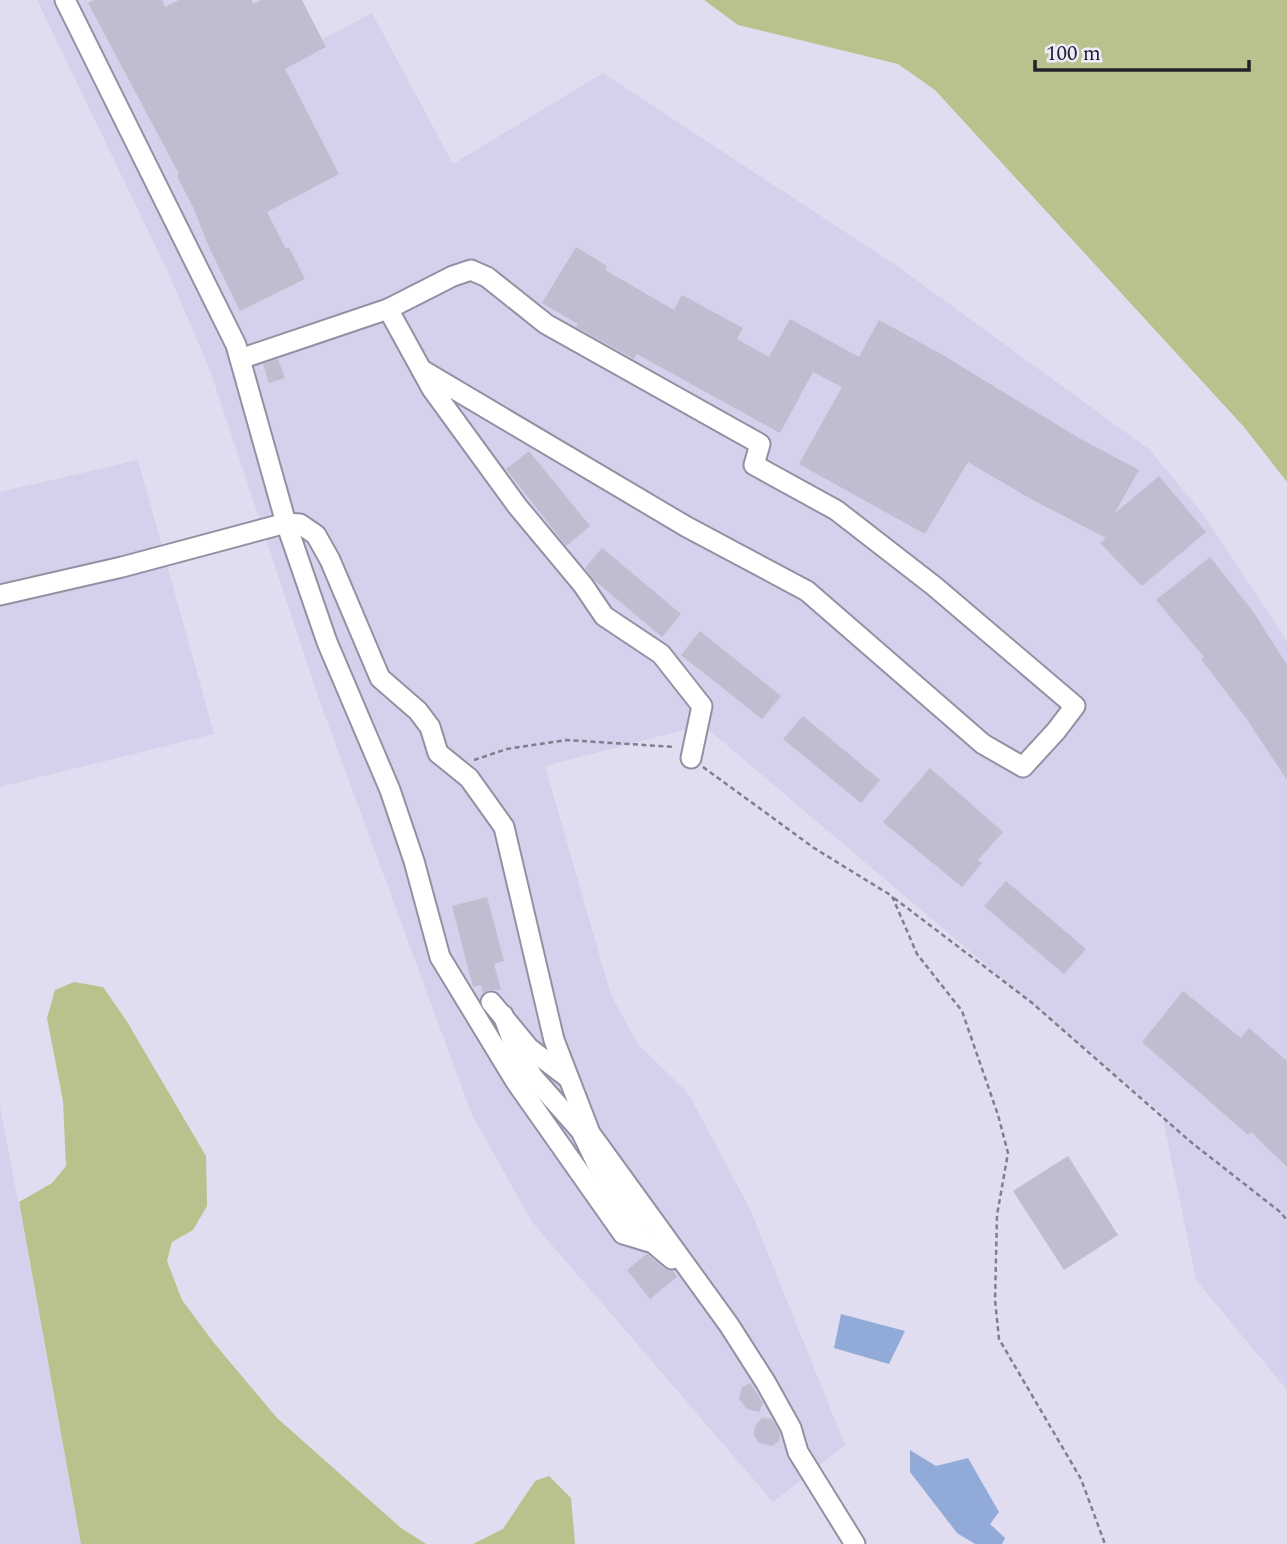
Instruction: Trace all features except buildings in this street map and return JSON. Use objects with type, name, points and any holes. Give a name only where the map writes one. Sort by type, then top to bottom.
[{"type":"street","points":[[65,0],[236,345],[286,523],[327,642],[390,790],[414,861],[440,957],[516,1083],[623,1234],[653,1243],[695,1278]]},
{"type":"street","points":[[240,359],[388,309],[453,276],[471,270],[487,277],[546,324],[760,444],[754,465],[836,510],[934,586],[1075,706],[1023,767],[983,744],[807,592],[687,527],[422,370]]},
{"type":"street","points":[[388,309],[432,389],[518,507],[583,585],[604,616],[661,654],[702,706],[691,758]]},
{"type":"street","points":[[0,595],[122,567],[286,523],[300,524],[316,535],[330,560],[380,678],[418,711],[430,727],[438,753],[469,778],[504,827],[554,1040],[590,1133],[695,1278],[766,1383],[791,1428],[798,1452],[855,1544]]},
{"type":"street","points":[[568,1078],[529,1048],[497,1009],[533,1077],[581,1131],[597,1164],[644,1240]]},
{"type":"path","points":[[454,766],[507,749],[566,740],[677,748],[814,848],[892,896],[1031,1002],[1192,1143],[1287,1220]]},
{"type":"path","points":[[892,896],[917,954],[962,1011],[998,1115],[1008,1153],[997,1215],[995,1300],[999,1339],[1081,1479],[1105,1544]]},
{"type":"shaded area","points":[[37,0],[298,0],[321,40],[372,13],[453,164],[603,73],[900,268],[1150,450],[1203,514],[1287,641],[1287,1390],[1196,1280],[1162,1114],[703,725],[545,766],[611,995],[637,1043],[688,1093],[751,1211],[845,1445],[773,1502],[532,1222],[472,1115],[320,702],[210,370],[167,270]]},
{"type":"shaded area","points":[[138,460],[214,734],[0,787],[0,492]]},
{"type":"shaded area","points":[[0,1106],[24,1233],[81,1544],[0,1544]]},
{"type":"green space","points":[[704,0],[1287,0],[1287,482],[1244,427],[935,90],[898,64],[738,25]]},
{"type":"green space","points":[[74,982],[103,987],[126,1020],[206,1156],[207,1206],[193,1230],[172,1242],[167,1261],[182,1300],[277,1418],[401,1528],[426,1544],[81,1544],[19,1202],[52,1183],[66,1166],[63,1101],[47,1018],[55,990]]},
{"type":"green space","points":[[549,1476],[571,1498],[575,1544],[473,1544],[503,1529],[535,1481]]},
{"type":"water","points":[[841,1314],[905,1331],[889,1364],[834,1348]]},
{"type":"water","points":[[910,1450],[936,1466],[968,1458],[999,1512],[990,1524],[1005,1538],[1002,1544],[975,1544],[957,1533],[910,1472]]}]
